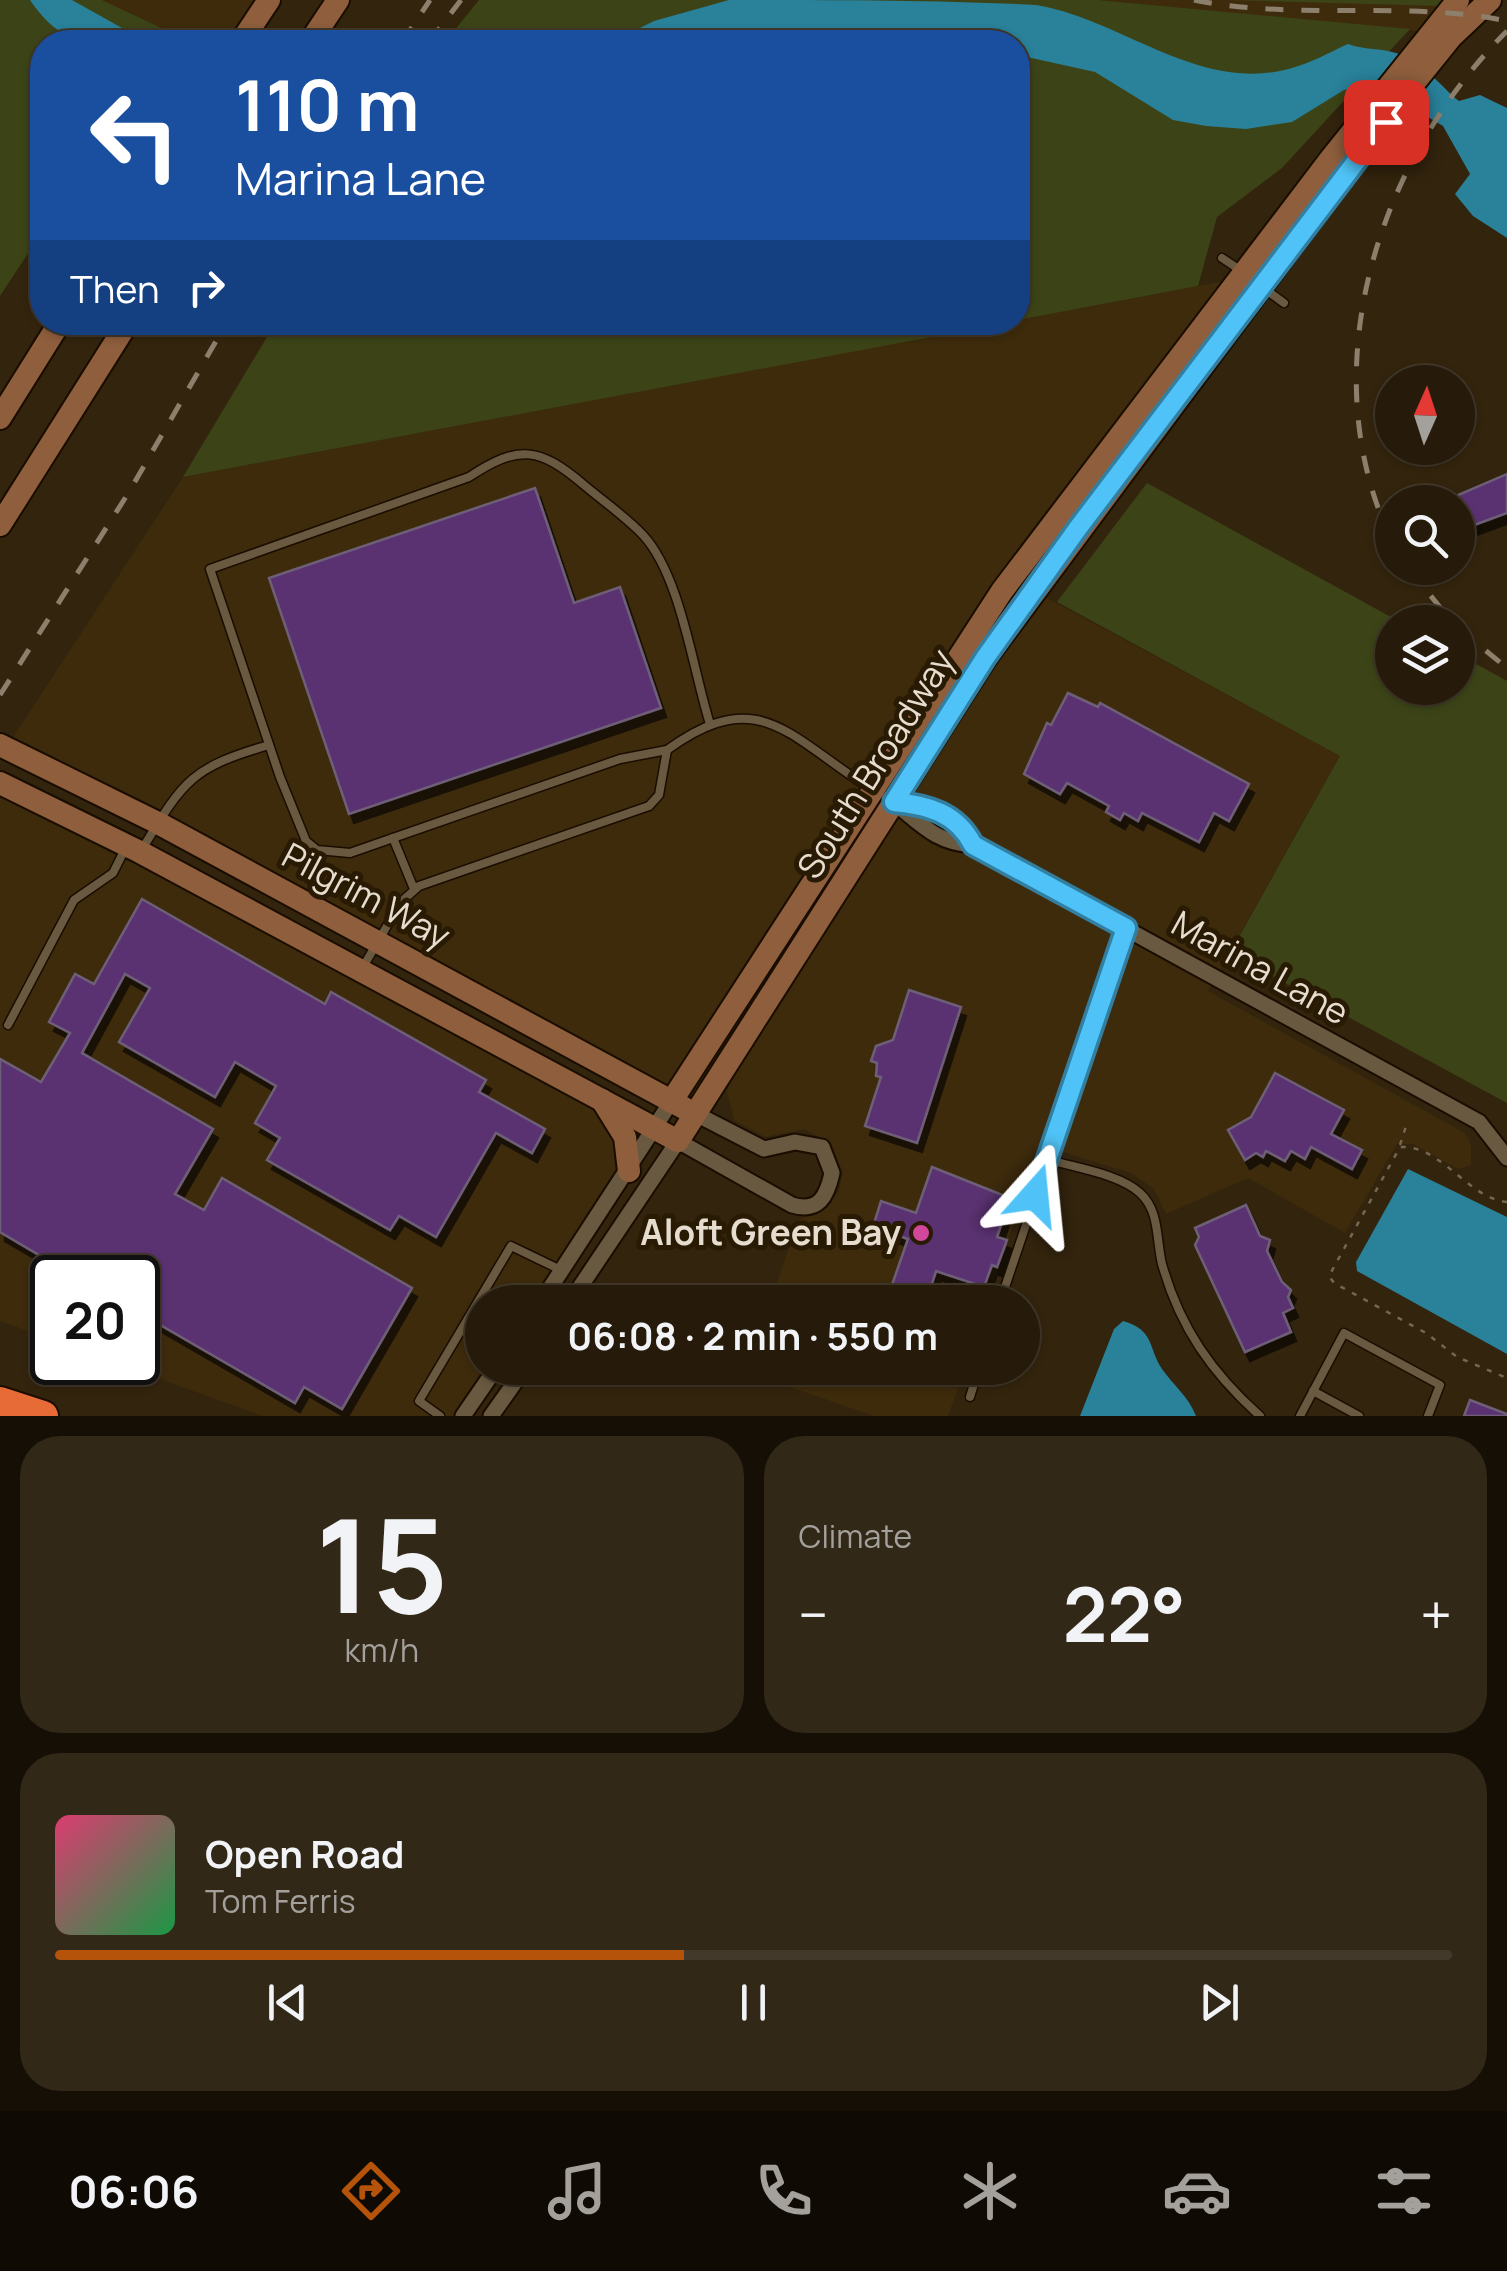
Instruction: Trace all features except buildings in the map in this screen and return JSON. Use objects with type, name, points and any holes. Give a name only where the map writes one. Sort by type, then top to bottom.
[{"type":"highway","points":[[0,1402],[43,1416]]},
{"type":"street","points":[[249,30],[269,0]]},
{"type":"street","points":[[318,30],[338,0]]},
{"type":"street","name":"South Broadway","points":[[581,1285],[696,1114],[985,658],[1254,280],[1422,58],[1458,0]]},
{"type":"street","name":"South Broadway","points":[[1422,58],[1490,0]]},
{"type":"street","name":"South Broadway","points":[[554,1285],[1002,591],[1254,280]]},
{"type":"street","points":[[0,418],[52,335]]},
{"type":"street","points":[[0,525],[120,335]]},
{"type":"street","name":"Pilgrim Way","points":[[0,746],[158,823],[696,1114]]},
{"type":"street","name":"Pilgrim Way","points":[[0,783],[134,848],[678,1141]]},
{"type":"street","name":"Marina Lane","points":[[872,789],[894,802],[924,804],[938,811],[964,826],[973,845],[1480,1122],[1507,1158]]},
{"type":"street","points":[[602,1100],[625,1137],[628,1171]]},
{"type":"street","points":[[678,1141],[792,1205],[813,1208],[822,1202],[832,1173],[822,1147],[795,1142],[764,1149],[696,1114]]},
{"type":"street","points":[[463,1416],[484,1385]]},
{"type":"street","points":[[491,1416],[513,1385]]},
{"type":"lane","points":[[1222,258],[1284,303]]},
{"type":"lane","points":[[710,724],[668,580],[646,537],[556,461],[530,452],[500,457],[470,477],[210,569],[297,821],[306,841],[317,850],[350,853],[620,760],[667,750],[710,724],[740,716],[762,719],[872,789]]},
{"type":"lane","points":[[8,1025],[74,900],[113,873],[196,773],[219,759],[269,745]]},
{"type":"lane","points":[[361,971],[414,889],[649,806],[660,794],[667,750]]},
{"type":"lane","points":[[393,838],[414,889]]},
{"type":"lane","points":[[1006,1285],[1126,928]]},
{"type":"lane","points":[[1046,1160],[1137,1190],[1150,1204],[1163,1266],[1204,1361],[1260,1416]]},
{"type":"lane","points":[[440,1416],[419,1401],[511,1246],[563,1271]]},
{"type":"lane","points":[[1300,1416],[1344,1332],[1440,1385],[1428,1416]]},
{"type":"lane","points":[[970,1398],[974,1385]]},
{"type":"lane","points":[[1313,1392],[1359,1416]]},
{"type":"path","points":[[1407,1124],[1400,1147],[1331,1267],[1330,1280],[1426,1334],[1457,1358],[1507,1378]]},
{"type":"path","points":[[1400,1147],[1410,1147],[1446,1166],[1483,1196],[1507,1202]]},
{"type":"shaded area","points":[[102,0],[269,0],[249,30],[165,30]]},
{"type":"shaded area","points":[[1098,0],[1458,0],[1433,32]]},
{"type":"shaded area","points":[[1241,278],[1062,511],[671,1102],[6,748],[183,477],[938,335],[1030,335],[1030,318]]},
{"type":"shaded area","points":[[1043,596],[1340,756],[1208,991],[1465,1133],[1471,1144],[1471,1165],[1458,1169],[1413,1144],[1397,1144],[1345,1233],[1248,1178],[1166,1214],[1154,1189],[1131,1173],[1040,1145],[993,1285],[776,1285],[799,1220],[829,1206],[839,1191],[843,1173],[831,1143],[804,1129],[765,1137],[734,1120],[727,1092],[732,1074],[935,750]]},
{"type":"shaded area","points":[[0,783],[656,1127],[552,1285],[465,1285],[465,1385],[484,1385],[463,1416],[263,1416],[160,1379],[160,1255],[30,1255],[30,1332],[0,1321]]},
{"type":"shaded area","points":[[784,1385],[959,1385],[948,1416],[874,1416]]},
{"type":"green space","points":[[0,0],[102,0],[166,30],[30,30],[30,250],[0,296]]},
{"type":"green space","points":[[479,0],[1098,0],[1410,29],[1282,168],[1217,217],[1198,286],[1030,318],[1030,30],[455,30]]},
{"type":"green space","points":[[1230,0],[1447,0],[1441,6]]},
{"type":"green space","points":[[268,335],[942,335],[183,477]]},
{"type":"green space","points":[[1147,483],[1375,608],[1375,705],[1475,705],[1475,663],[1507,681],[1507,1103],[1230,953],[1340,756],[1057,602]]},
{"type":"water","points":[[30,0],[72,0],[126,30],[58,30]]},
{"type":"water","points":[[729,0],[1036,5],[1068,13],[1194,64],[1226,72],[1258,74],[1292,68],[1348,44],[1396,53],[1423,68],[1459,101],[1480,95],[1507,108],[1507,238],[1473,216],[1455,194],[1470,174],[1443,126],[1376,86],[1344,90],[1292,122],[1246,129],[1206,126],[1173,120],[1095,72],[1030,58],[1030,30],[636,30],[654,21]]},
{"type":"water","points":[[1408,1169],[1507,1217],[1507,1354],[1357,1271],[1356,1262]]},
{"type":"water","points":[[1123,1321],[1146,1335],[1162,1369],[1196,1416],[1080,1416],[1114,1329]]},
{"type":"railway","points":[[410,30],[430,0]]},
{"type":"railway","points":[[438,30],[461,0]]},
{"type":"railway","points":[[1194,0],[1272,9],[1430,12],[1507,21]]},
{"type":"railway","points":[[1375,494],[1357,407],[1358,338],[1370,270],[1392,204],[1423,141],[1462,83],[1507,31]]},
{"type":"railway","points":[[0,695],[129,492],[220,335]]},
{"type":"railway","points":[[1422,585],[1438,605]]},
{"type":"railway","points":[[1475,642],[1507,668]]},
{"type":"place","name":"Aloft Green Bay","points":[[921,1233]]},
{"type":"route","points":[[1035,1195],[1126,928],[973,845],[964,826],[924,804],[894,802],[985,658],[1078,528],[1386,122]]}]
